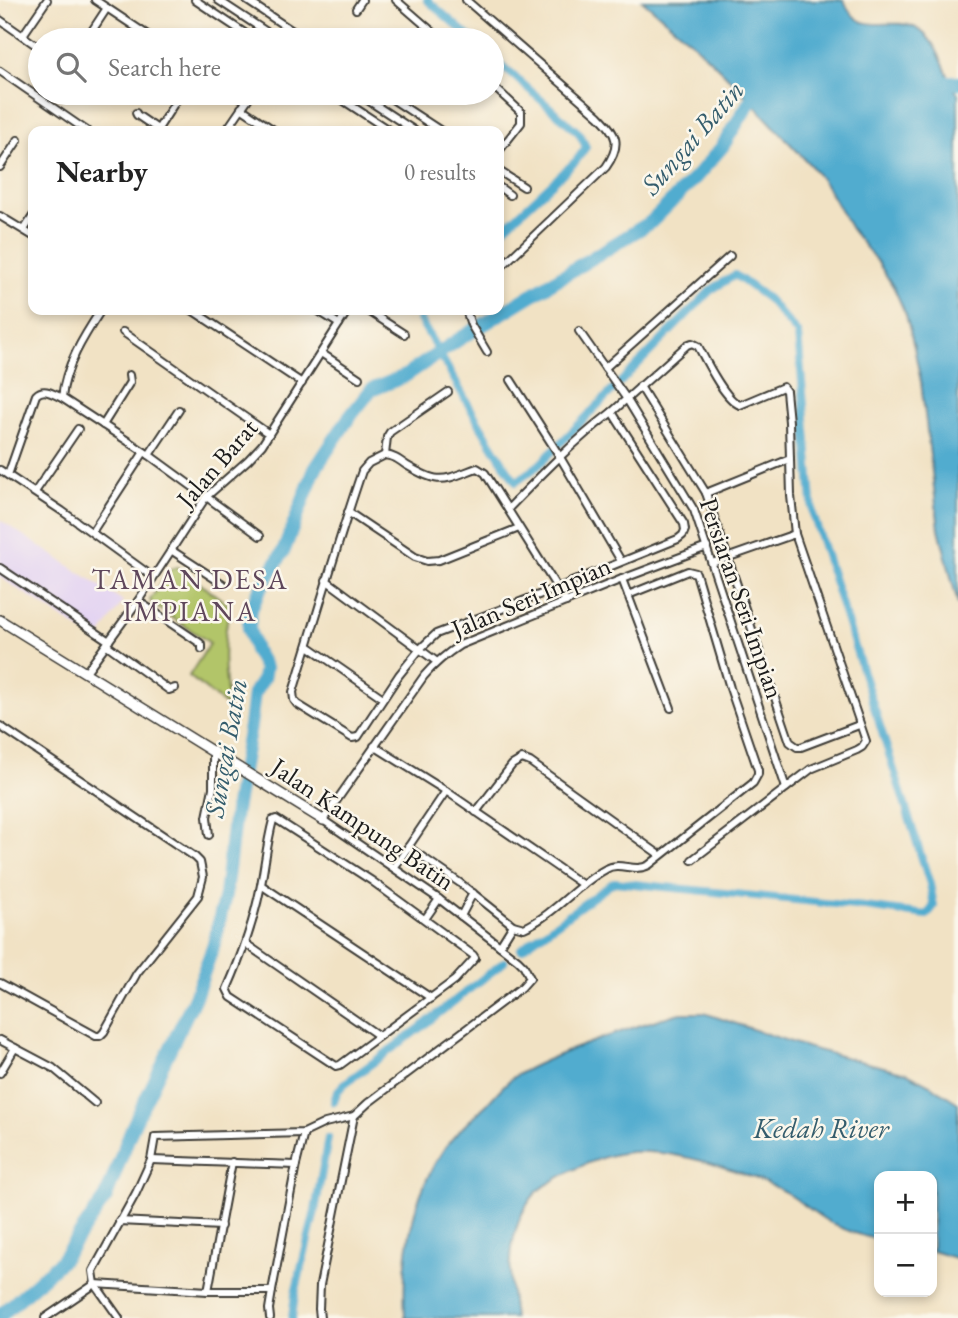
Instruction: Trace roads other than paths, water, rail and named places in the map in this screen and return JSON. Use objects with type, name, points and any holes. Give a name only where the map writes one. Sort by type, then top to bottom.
[{"type":"street","points":[[23,35],[47,0]]},
{"type":"street","points":[[95,0],[136,28]]},
{"type":"street","points":[[195,0],[236,28]]},
{"type":"street","points":[[218,0],[261,28]]},
{"type":"street","points":[[246,0],[288,28]]},
{"type":"street","points":[[356,9],[362,0]]},
{"type":"street","points":[[396,0],[428,28]]},
{"type":"street","points":[[466,0],[498,28]]},
{"type":"street","points":[[94,28],[107,8]]},
{"type":"street","points":[[0,20],[28,39]]},
{"type":"street","points":[[504,33],[607,124],[616,136],[614,153],[606,167],[504,264]]},
{"type":"street","points":[[0,71],[28,90]]},
{"type":"street","points":[[504,95],[522,111],[521,123],[504,145]]},
{"type":"street","points":[[50,105],[81,126]]},
{"type":"street","points":[[161,126],[174,105]]},
{"type":"street","points":[[229,126],[243,105]]},
{"type":"street","points":[[350,105],[382,126]]},
{"type":"street","points":[[375,105],[407,126]]},
{"type":"street","points":[[401,105],[432,126]]},
{"type":"street","points":[[241,108],[268,126]]},
{"type":"street","points":[[136,113],[153,126]]},
{"type":"street","points":[[0,167],[18,140]]},
{"type":"street","points":[[504,173],[524,187]]},
{"type":"street","points":[[504,191],[510,195]]},
{"type":"street","points":[[0,216],[28,233]]},
{"type":"street","points":[[24,230],[28,224]]},
{"type":"street","points":[[605,368],[730,256]]},
{"type":"street","points":[[62,398],[63,388],[80,344],[98,315]]},
{"type":"street","points":[[200,315],[302,383]]},
{"type":"street","points":[[325,315],[339,324]]},
{"type":"street","name":"Jalan Barat","points":[[86,672],[138,601],[206,497],[248,460],[270,434],[345,315]]},
{"type":"street","points":[[375,315],[404,334]]},
{"type":"street","points":[[468,315],[487,352]]},
{"type":"street","name":"Persiaran Seri Impian","points":[[579,331],[624,395],[690,502],[786,788]]},
{"type":"street","points":[[123,332],[270,434]]},
{"type":"street","points":[[508,509],[559,454],[612,412],[624,395],[640,386],[687,345],[692,343],[698,346],[729,397],[737,405],[783,387],[786,391],[795,534],[866,741],[862,747],[818,765],[692,860]]},
{"type":"street","points":[[321,353],[359,378]]},
{"type":"street","points":[[103,425],[131,382],[129,375]]},
{"type":"street","points":[[511,380],[559,454],[621,561]]},
{"type":"street","points":[[640,386],[706,493],[790,742],[801,747],[859,725]]},
{"type":"street","points":[[8,475],[36,395],[45,391],[62,398],[146,453],[260,536]]},
{"type":"street","points":[[385,455],[390,432],[449,392]]},
{"type":"street","points":[[92,532],[179,410]]},
{"type":"street","points":[[566,602],[557,588],[519,528],[508,509],[481,470],[477,468],[439,480],[385,455],[369,463],[362,471],[326,580],[293,692],[294,701],[352,738],[358,737],[383,698],[430,638],[442,631],[557,588],[683,535],[684,524],[612,412]]},
{"type":"street","points":[[35,492],[78,429]]},
{"type":"street","points":[[706,493],[790,459]]},
{"type":"street","points":[[0,470],[153,577]]},
{"type":"street","points":[[348,512],[415,557],[427,561],[439,560],[519,528]]},
{"type":"street","points":[[712,563],[795,534]]},
{"type":"street","name":"Jalan Seri Impian","points":[[323,820],[424,676],[437,662],[460,645],[707,547]]},
{"type":"street","points":[[171,550],[223,584]]},
{"type":"street","points":[[0,568],[108,643],[169,690],[175,688]]},
{"type":"street","points":[[408,847],[513,925],[521,928],[529,926],[553,910],[595,876],[612,866],[644,868],[753,783],[758,770],[695,573],[688,571],[628,595]]},
{"type":"street","points":[[622,579],[671,708]]},
{"type":"street","points":[[326,580],[437,662]]},
{"type":"street","points":[[138,601],[200,643],[202,649]]},
{"type":"street","name":"Jalan Kampung Batin","points":[[0,620],[323,820],[439,899],[518,960],[529,973],[527,983],[354,1116]]},
{"type":"street","points":[[308,646],[383,698]]},
{"type":"street","points":[[0,726],[195,857],[200,862],[203,877],[198,896],[137,973],[100,1036],[0,984]]},
{"type":"street","points":[[374,746],[446,791],[583,885]]},
{"type":"street","points":[[209,835],[207,817],[212,788],[212,750]]},
{"type":"street","points":[[475,812],[512,765],[522,760],[530,762],[660,855]]},
{"type":"street","points":[[394,868],[446,791]]},
{"type":"street","points":[[276,819],[372,881],[475,958],[431,998],[345,1063],[336,1066],[231,997],[228,989],[246,944],[261,885],[265,854],[273,820],[276,819]]},
{"type":"street","points":[[261,885],[431,998]]},
{"type":"street","points":[[461,916],[473,893]]},
{"type":"street","points":[[425,919],[439,899]]},
{"type":"street","points":[[500,946],[513,925]]},
{"type":"street","points":[[246,944],[379,1036]]},
{"type":"street","points":[[0,1040],[53,1068],[95,1103]]},
{"type":"street","points":[[0,1073],[15,1048]]},
{"type":"street","points":[[119,1318],[92,1277],[95,1266],[136,1193],[151,1160],[155,1137],[304,1133],[325,1123],[354,1116],[320,1285],[320,1318]]},
{"type":"street","points":[[270,1318],[272,1291],[304,1133]]},
{"type":"street","points":[[151,1160],[296,1165]]},
{"type":"street","points":[[208,1291],[232,1162]]},
{"type":"street","points":[[119,1221],[220,1226]]},
{"type":"street","points":[[45,1318],[95,1284],[208,1291],[272,1291]]},
{"type":"water","points":[[642,0],[844,0],[857,19],[866,23],[904,24],[914,27],[923,32],[935,48],[958,94],[958,605],[939,529],[921,382],[914,347],[906,315],[894,288],[851,229],[812,167],[726,75]]},
{"type":"water","name":"Kedah River","points":[[680,1013],[704,1013],[809,1048],[907,1073],[958,1103],[958,1259],[937,1253],[937,1171],[874,1171],[874,1239],[835,1225],[785,1192],[751,1176],[668,1154],[631,1152],[585,1164],[534,1195],[518,1223],[511,1254],[514,1318],[405,1318],[407,1252],[416,1209],[432,1168],[453,1137],[507,1082],[525,1070],[640,1025]]},
{"type":"waterway","points":[[427,0],[459,28]]},
{"type":"waterway","points":[[504,67],[579,133],[586,147],[576,161],[504,228]]},
{"type":"waterway","points":[[933,89],[951,82],[958,83]]},
{"type":"waterway","name":"Sungai Batin","points":[[504,312],[651,222],[722,147],[751,100],[765,90]]},
{"type":"waterway","points":[[420,315],[420,320],[490,443],[516,482],[539,465],[711,290],[735,275],[768,299],[798,334],[813,514],[930,884],[934,906],[927,915],[614,882],[521,949]]},
{"type":"waterway","name":"Sungai Batin","points":[[0,1316],[61,1261],[106,1197],[132,1128],[195,997],[214,944],[225,895],[254,693],[263,679],[265,668],[255,650],[249,629],[250,612],[258,593],[284,550],[315,469],[371,390],[405,376],[499,315]]},
{"type":"waterway","points":[[334,1102],[337,1092],[344,1084],[504,962]]},
{"type":"waterway","points":[[292,1318],[328,1138]]},
{"type":"district","name":"TAMAN DESA IMPIANA","points":[[190,595]]}]
